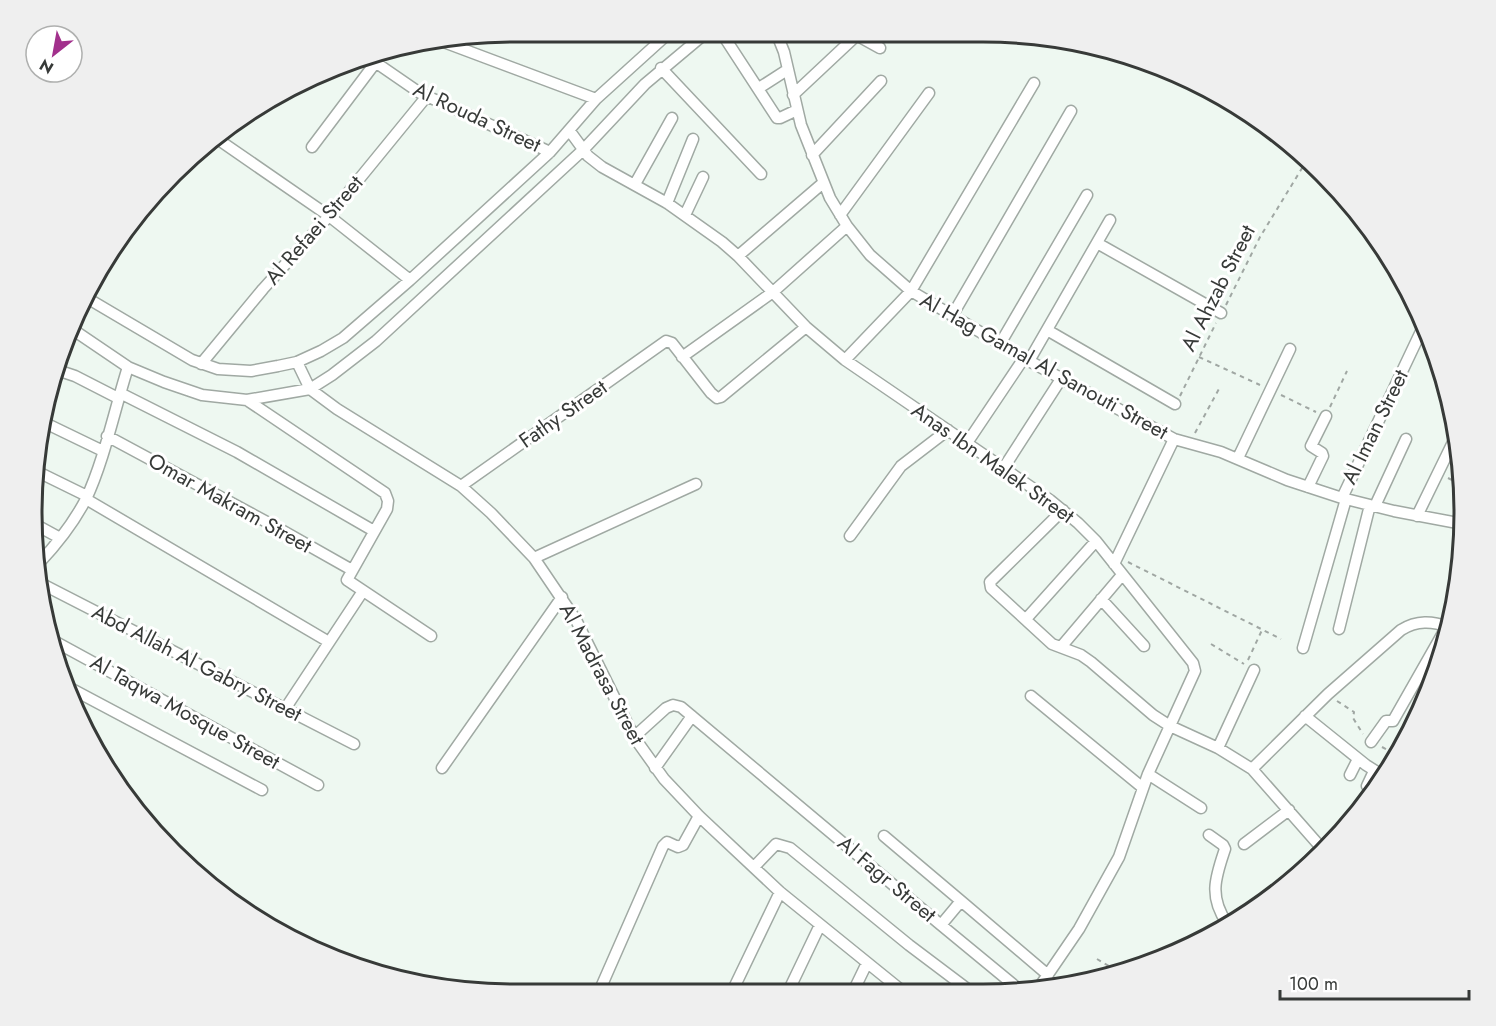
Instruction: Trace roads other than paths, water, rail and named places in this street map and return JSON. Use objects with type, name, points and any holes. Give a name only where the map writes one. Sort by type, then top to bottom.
[{"type":"street","points":[[93,301],[201,364],[218,369],[250,371],[297,362],[343,338],[410,280],[550,152],[596,99],[659,42]]},
{"type":"street","points":[[78,333],[128,367],[202,395],[247,400],[310,389],[376,341],[583,150],[628,100],[661,68],[694,42]]},
{"type":"street","points":[[728,42],[777,118],[796,110]]},
{"type":"street","name":"Al Hag Gamal Al Sanouti Street","points":[[780,42],[796,110],[823,183],[847,226],[870,255],[911,291],[1026,360],[1174,439],[1238,458],[1308,487],[1344,498],[1454,522]]},
{"type":"street","points":[[793,95],[844,42]]},
{"type":"street","points":[[869,42],[880,48]]},
{"type":"street","points":[[454,46],[596,99]]},
{"type":"street","name":"Al Rouda Street","points":[[376,63],[427,96],[550,152]]},
{"type":"street","points":[[312,147],[371,64]]},
{"type":"street","points":[[661,68],[761,174]]},
{"type":"street","points":[[759,88],[787,70]]},
{"type":"street","points":[[812,155],[881,81]]},
{"type":"street","points":[[845,360],[911,291],[1034,83]]},
{"type":"street","points":[[840,215],[929,93]]},
{"type":"street","name":"Al Refaei Street","points":[[201,364],[263,289],[329,216],[427,96]]},
{"type":"street","points":[[952,316],[1071,111]]},
{"type":"street","points":[[635,184],[672,118]]},
{"type":"street","name":"Anas Ibn Malek Street","points":[[569,130],[583,150],[602,167],[667,203],[738,256],[806,327],[845,360],[1063,510],[1116,560],[1122,575],[1195,668],[1148,774],[1119,857],[1079,930],[1044,980]]},
{"type":"street","points":[[667,203],[693,139]]},
{"type":"street","points":[[222,142],[329,216],[410,280]]},
{"type":"street","points":[[685,215],[704,177]]},
{"type":"street","points":[[738,256],[823,183]]},
{"type":"street","points":[[1000,344],[1087,195]]},
{"type":"street","points":[[967,444],[1047,330],[1110,220]]},
{"type":"street","points":[[806,327],[721,398],[711,393],[682,357],[773,292],[847,226]]},
{"type":"street","points":[[1097,243],[1221,313]]},
{"type":"street","points":[[1047,330],[1175,404]]},
{"type":"street","name":"Al Iman Street","points":[[1303,648],[1344,498],[1419,336]]},
{"type":"street","name":"Fathy Street","points":[[461,486],[666,341],[670,341],[682,357]]},
{"type":"street","points":[[1238,458],[1290,349]]},
{"type":"street","name":"Al Madrasa Street","points":[[297,362],[310,389],[336,410],[461,486],[491,513],[534,558],[562,597],[606,677],[634,737],[655,768],[699,816],[780,892],[893,984]]},
{"type":"street","points":[[44,557],[60,538],[86,497],[103,451],[128,367]]},
{"type":"street","points":[[64,372],[119,395],[237,452],[374,531]]},
{"type":"street","points":[[1003,469],[1061,379]]},
{"type":"street","points":[[247,400],[385,493],[388,501],[387,509],[349,575]]},
{"type":"street","points":[[1308,487],[1323,456],[1311,446],[1326,416]]},
{"type":"street","points":[[50,426],[103,451]]},
{"type":"street","points":[[850,536],[901,465],[948,430]]},
{"type":"street","name":"Omar Makram Street","points":[[107,436],[276,527],[349,575],[363,591],[431,636]]},
{"type":"street","points":[[1116,560],[1174,439]]},
{"type":"street","points":[[1339,629],[1372,505],[1406,439]]},
{"type":"street","points":[[1417,516],[1450,449]]},
{"type":"street","points":[[44,475],[86,497],[328,642]]},
{"type":"street","points":[[534,558],[696,484]]},
{"type":"street","points":[[1063,510],[990,582],[991,588],[1052,644],[1081,655],[1091,662],[1153,715],[1170,726],[1218,748],[1252,769],[1318,844]]},
{"type":"street","points":[[42,528],[60,538]]},
{"type":"street","points":[[1026,619],[1095,541]]},
{"type":"street","points":[[1061,647],[1122,575]]},
{"type":"street","name":"Abd Allah Al Gabry Street","points":[[48,587],[354,744]]},
{"type":"street","points":[[285,709],[363,591]]},
{"type":"street","points":[[442,768],[562,597]]},
{"type":"street","points":[[1101,599],[1144,646]]},
{"type":"street","points":[[1252,769],[1366,659],[1411,624],[1421,622],[1440,626]]},
{"type":"street","name":"Al Taqwa Mosque Street","points":[[61,645],[318,785]]},
{"type":"street","points":[[1371,741],[1386,721],[1394,721],[1432,655]]},
{"type":"street","points":[[1218,748],[1254,670]]},
{"type":"street","points":[[78,692],[262,790]]},
{"type":"street","points":[[1031,696],[1143,788]]},
{"type":"street","points":[[634,737],[666,708],[673,705],[681,707],[692,716],[655,768]]},
{"type":"street","name":"Al Fagr Street","points":[[692,716],[941,925],[961,901],[1048,975]]},
{"type":"street","points":[[1305,716],[1374,771],[1367,786]]},
{"type":"street","points":[[1350,776],[1358,759]]},
{"type":"street","points":[[1148,774],[1201,808]]},
{"type":"street","points":[[1244,843],[1288,810]]},
{"type":"street","points":[[602,984],[663,846],[667,842],[678,847],[683,845],[699,816]]},
{"type":"street","points":[[1209,835],[1225,849],[1216,876],[1215,890],[1217,904],[1224,917]]},
{"type":"street","points":[[884,836],[961,901]]},
{"type":"street","points":[[754,867],[776,844],[790,848],[961,984]]},
{"type":"street","points":[[736,984],[780,892]]},
{"type":"street","points":[[792,984],[820,925]]},
{"type":"street","points":[[941,925],[1011,983]]},
{"type":"street","points":[[857,984],[867,963]]}]
